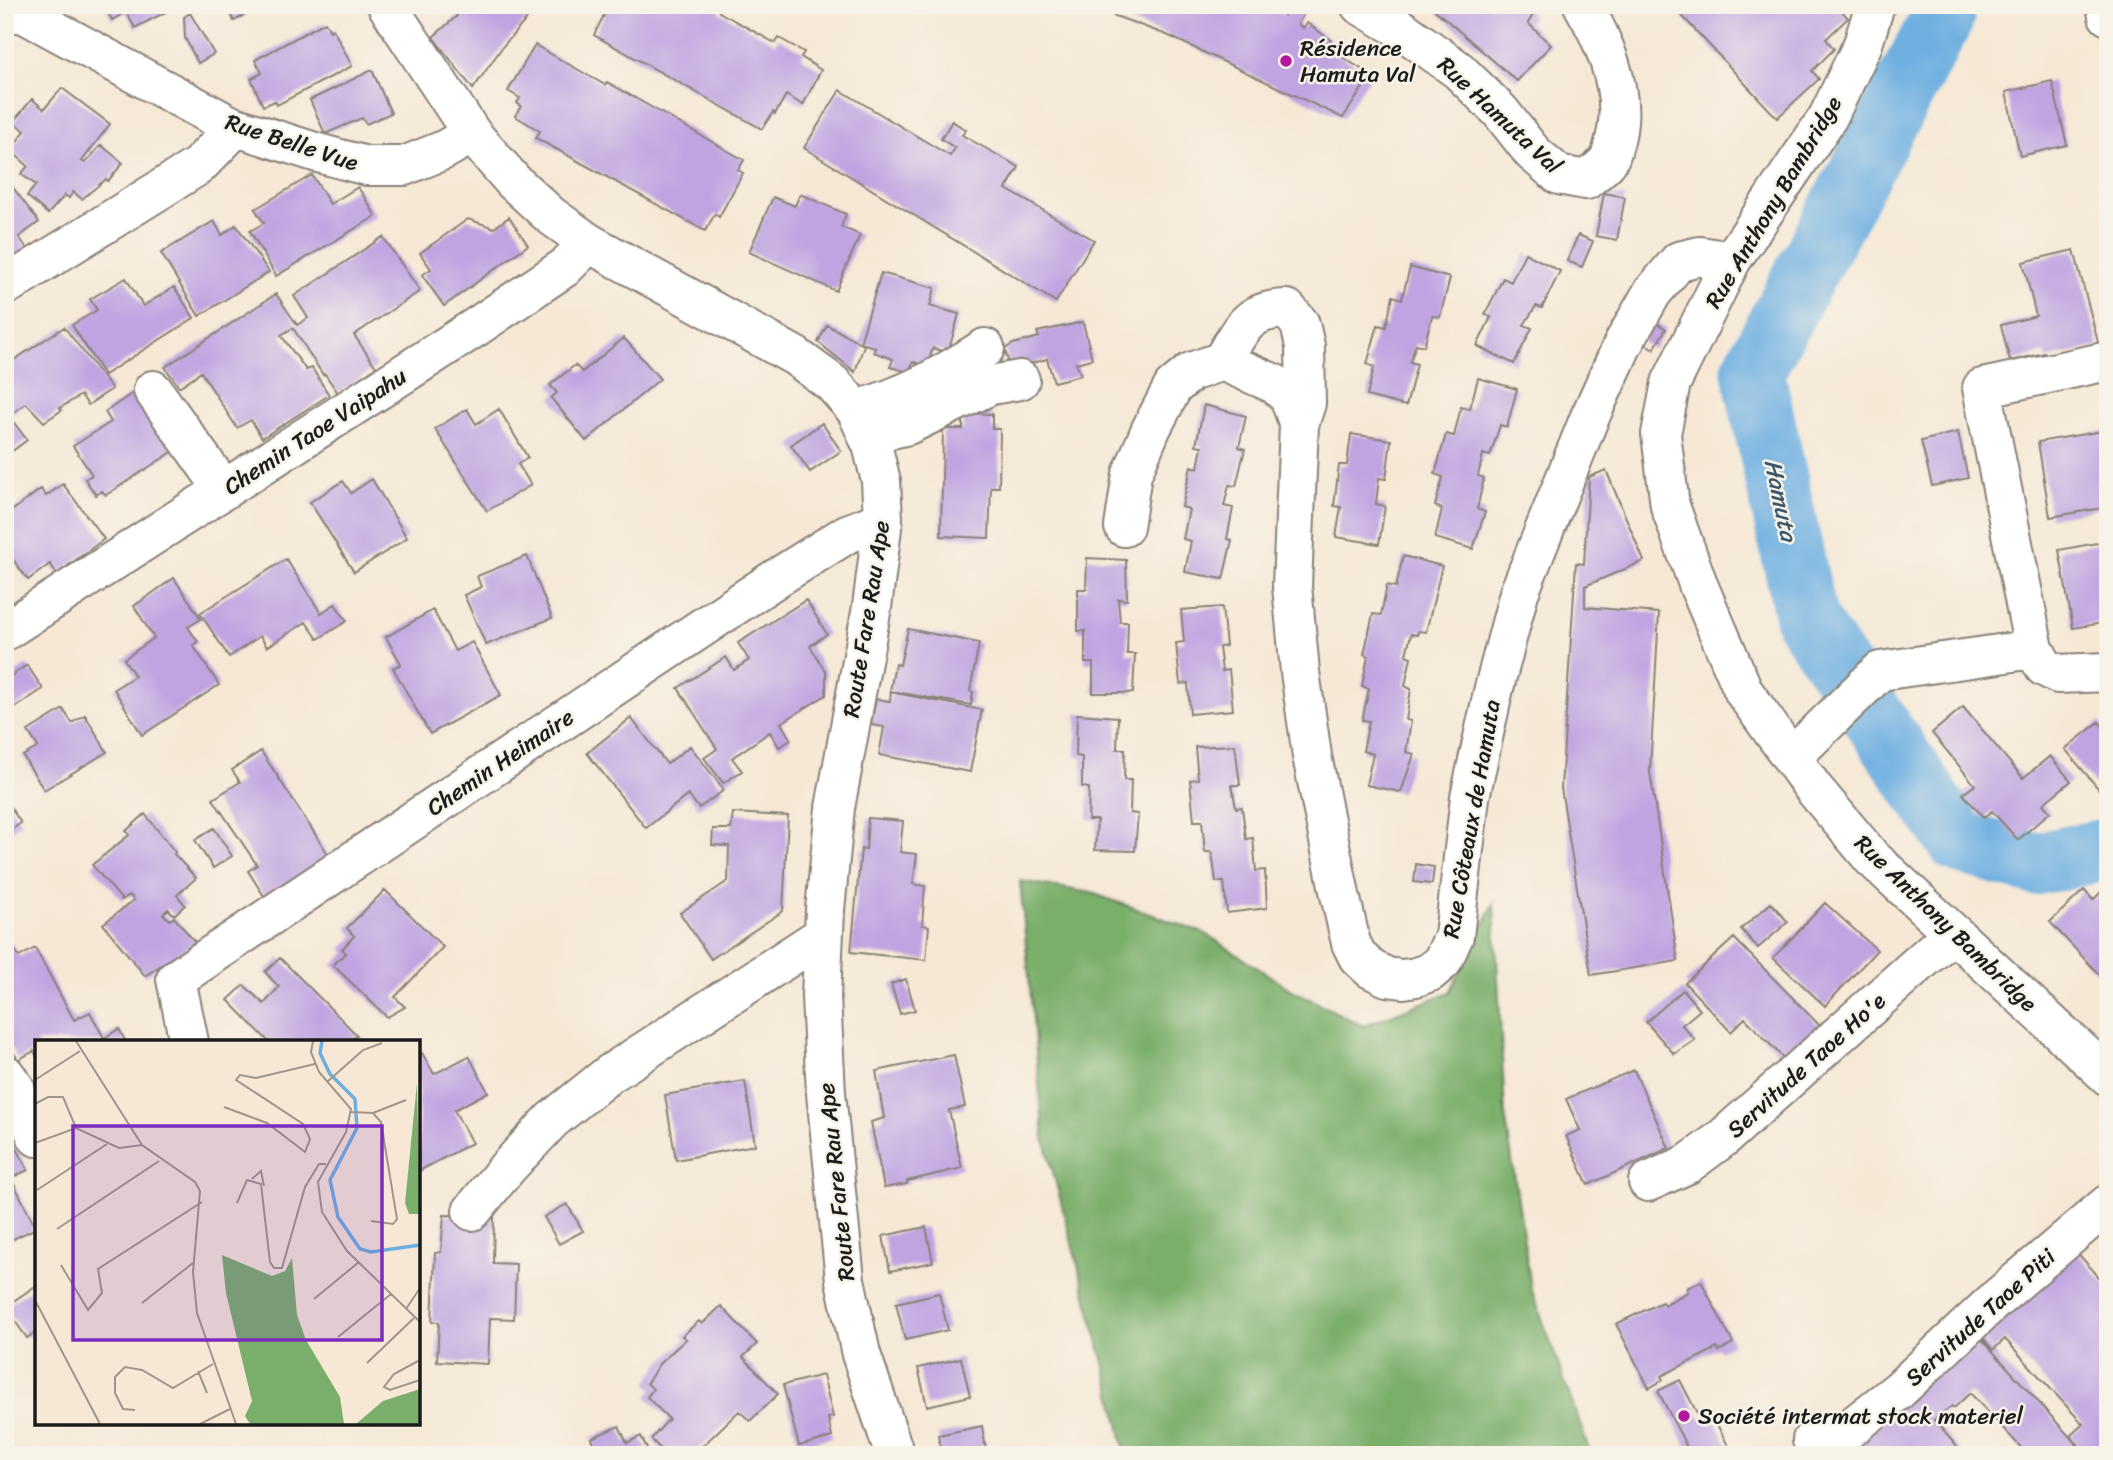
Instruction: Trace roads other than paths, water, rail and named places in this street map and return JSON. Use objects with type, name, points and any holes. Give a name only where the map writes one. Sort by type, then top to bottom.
[{"type":"street","name":"Route Fare Rau Ape","points":[[387,5],[472,134],[513,181],[550,215],[589,243],[795,356],[832,383],[862,422],[872,445],[881,481],[883,520],[872,607],[835,808],[823,935],[821,998],[826,1093],[845,1280],[861,1354],[895,1455]]},
{"type":"street","name":"Rue Hamuta Val","points":[[1360,5],[1458,70],[1500,111],[1533,153],[1559,175],[1586,180],[1609,161],[1618,132],[1617,93],[1609,60],[1583,5]]},
{"type":"street","name":"Rue Anthony Bambridge","points":[[1875,5],[1863,44],[1828,117],[1731,261],[1671,383],[1661,433],[1670,506],[1699,587],[1744,692],[1814,789],[1872,858],[2108,1076]]},
{"type":"street","points":[[2106,5],[2108,16]]},
{"type":"street","name":"Rue Belle Vue","points":[[16,11],[232,125],[367,166],[404,166],[444,150],[472,134]]},
{"type":"street","points":[[30,243],[232,125]]},
{"type":"street","points":[[5,286],[198,166],[232,125]]},
{"type":"street","name":"Chemin Taoe Vaipahu","points":[[21,621],[564,268],[589,243]]},
{"type":"street","name":"Rue Côteaux de Hamuta","points":[[1299,425],[1289,397],[1275,384],[1222,361],[1240,330],[1252,317],[1269,310],[1287,309],[1300,324],[1305,346],[1306,403],[1299,425],[1293,586],[1312,756],[1342,906],[1351,943],[1358,957],[1371,969],[1387,977],[1416,977],[1430,972],[1442,962],[1454,936],[1470,797],[1494,688],[1520,593],[1589,419],[1628,334],[1652,293],[1679,261],[1700,256],[1731,261]]},
{"type":"street","points":[[862,422],[895,399],[930,382],[985,348]]},
{"type":"street","points":[[1124,527],[1132,474],[1173,387],[1191,372],[1222,361]]},
{"type":"street","points":[[2108,361],[1982,388],[2034,649],[2044,667],[2058,674],[2108,671]]},
{"type":"street","points":[[862,422],[908,425],[991,385],[1020,380]]},
{"type":"street","points":[[153,390],[224,490]]},
{"type":"street","name":"Chemin Heimaire","points":[[189,1040],[176,979],[775,579],[847,534],[883,520]]},
{"type":"street","points":[[1792,757],[1880,671],[2034,649]]},
{"type":"street","name":"Servitude Taoe Ho'e","points":[[1648,1182],[1688,1164],[1723,1138],[1953,933]]},
{"type":"street","points":[[472,1211],[552,1119],[608,1075],[823,935]]},
{"type":"street","points":[[5,1074],[15,1087],[35,1132]]},
{"type":"street","name":"Servitude Taoe Piti","points":[[1812,1440],[1843,1434],[1880,1405],[1995,1300],[2108,1204]]},
{"type":"waterway","name":"Hamuta","points":[[1943,5],[1943,17],[1753,371],[1807,621],[1959,842],[2035,864],[2108,849]]},
{"type":"place","name":"Résidence Hamuta Val","points":[[1286,61]]},
{"type":"place","name":"Société intermat stock materiel","points":[[1684,1416]]}]
